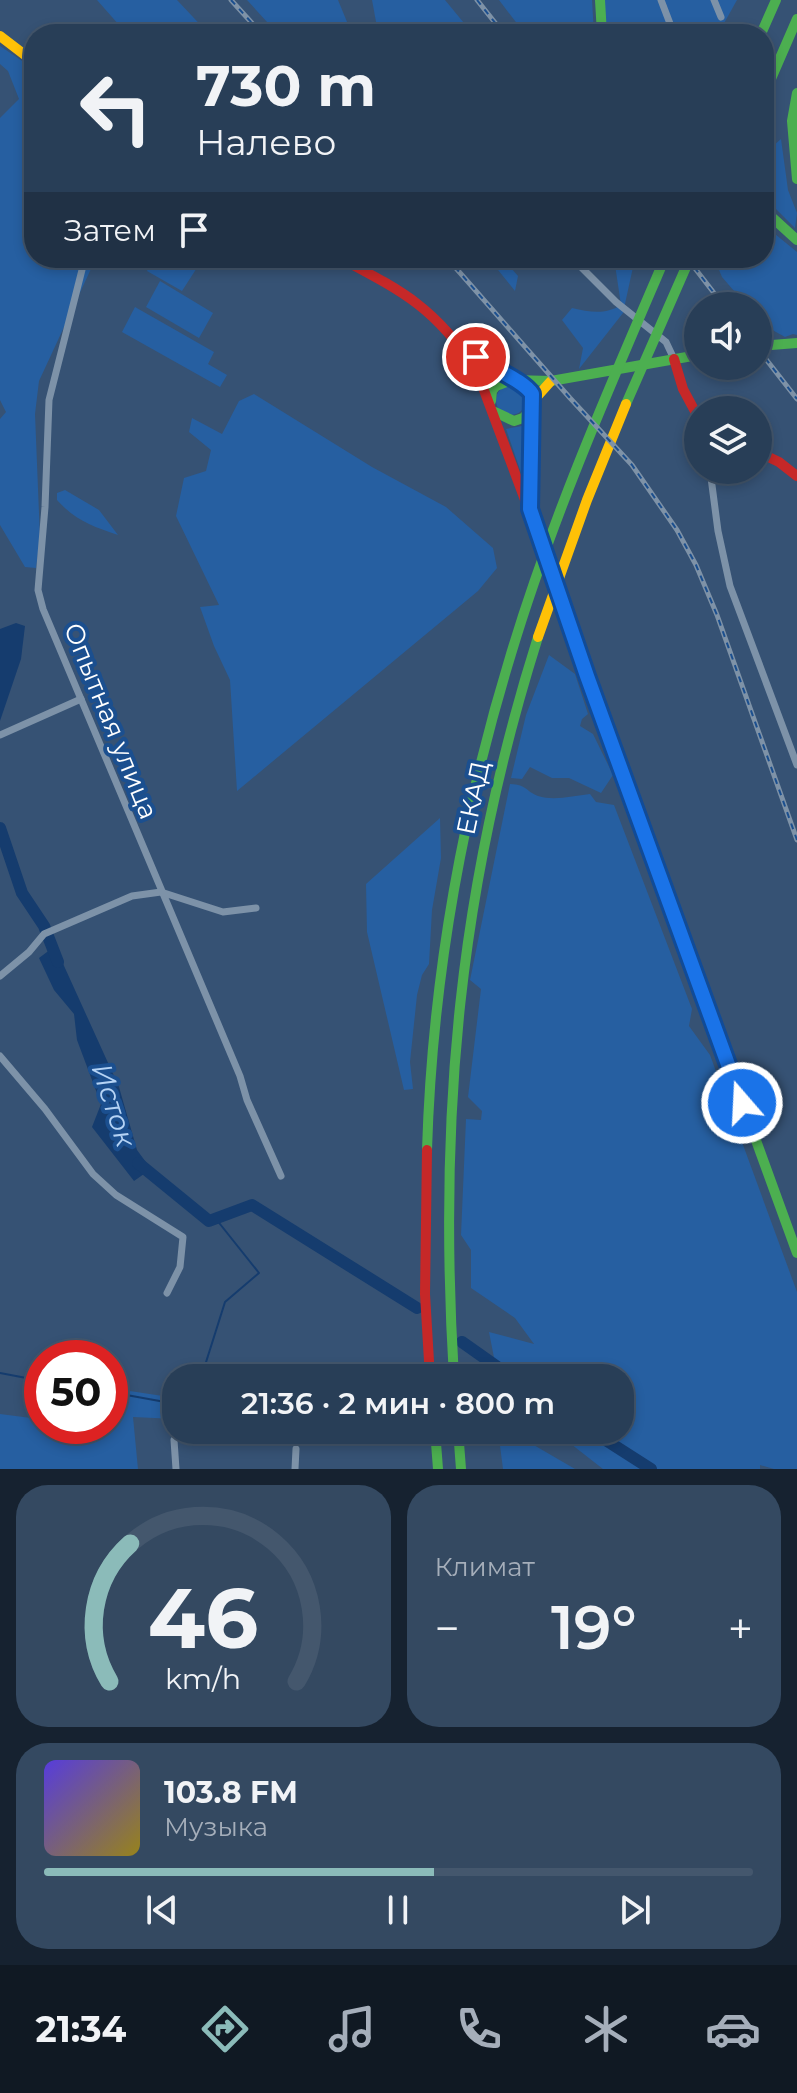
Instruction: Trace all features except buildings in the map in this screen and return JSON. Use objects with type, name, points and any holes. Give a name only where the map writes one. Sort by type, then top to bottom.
[{"type":"main road","points":[[600,0],[601,24]]},
{"type":"main road","points":[[765,24],[776,0]]},
{"type":"main road","points":[[774,72],[797,19]]},
{"type":"main road","points":[[0,36],[24,54]]},
{"type":"main road","points":[[797,93],[792,121],[797,179]]},
{"type":"main road","points":[[774,219],[797,240]]},
{"type":"main road","points":[[359,268],[406,293],[435,316],[476,369],[493,407],[591,687],[797,1253]]},
{"type":"main road","name":"ЕКАД","points":[[429,1364],[424,1239],[425,1145],[439,980],[458,868],[479,771],[543,559],[604,399],[661,268]]},
{"type":"main road","name":"ЕКАД","points":[[454,1364],[447,1178],[451,1095],[463,973],[505,749],[540,632],[605,455],[686,268]]},
{"type":"main road","points":[[772,345],[797,343]]},
{"type":"main road","points":[[460,345],[491,369],[528,388],[533,404],[530,509]]},
{"type":"main road","points":[[551,381],[519,421],[505,420],[493,407],[492,391],[496,386],[514,380],[551,381],[684,357]]},
{"type":"main road","points":[[674,359],[687,396]]},
{"type":"main road","points":[[772,459],[797,476]]},
{"type":"main road","points":[[436,1444],[438,1469]]},
{"type":"main road","points":[[459,1444],[461,1469]]},
{"type":"street","points":[[661,0],[670,24]]},
{"type":"street","points":[[714,0],[721,17]]},
{"type":"street","name":"Опытная улица","points":[[82,268],[49,400],[38,590],[43,609],[281,1176]]},
{"type":"street","points":[[582,268],[616,302],[666,342],[674,359]]},
{"type":"street","points":[[712,484],[730,586],[797,765]]},
{"type":"street","points":[[0,735],[81,699]]},
{"type":"street","points":[[0,976],[48,932],[132,896],[161,892],[223,912],[256,908]]},
{"type":"street","points":[[0,1056],[45,1109],[93,1174],[116,1195],[183,1237],[180,1267],[167,1293]]},
{"type":"street","points":[[174,1444],[176,1469]]},
{"type":"street","points":[[295,1469],[296,1449]]},
{"type":"shaded area","points":[[97,0],[177,0],[200,24],[118,24]]},
{"type":"shaded area","points":[[247,0],[338,0],[348,24],[269,24]]},
{"type":"shaded area","points":[[372,0],[445,0],[465,24],[376,24]]},
{"type":"shaded area","points":[[499,0],[592,0],[593,24],[517,24]]},
{"type":"shaded area","points":[[604,0],[737,0],[724,24],[605,24]]},
{"type":"shaded area","points":[[0,46],[24,62],[24,268],[91,268],[39,381],[35,414],[40,538],[36,568],[25,567],[0,525],[0,419],[6,412],[0,400],[0,118],[19,99],[8,71],[0,64]]},
{"type":"shaded area","points":[[781,139],[788,190],[797,213],[795,228],[774,207],[774,145]]},
{"type":"shaded area","points":[[774,233],[797,252],[797,335],[785,337],[772,330],[772,292],[735,292],[718,268],[774,268]]},
{"type":"shaded area","points":[[148,268],[197,268],[182,291],[147,271]]},
{"type":"shaded area","points":[[496,268],[511,268],[518,276],[515,291]]},
{"type":"shaded area","points":[[615,268],[633,268],[623,313],[579,369],[583,348],[562,320],[572,308],[603,311],[621,305]]},
{"type":"shaded area","points":[[160,281],[213,313],[199,338],[146,307]]},
{"type":"shaded area","points":[[135,307],[214,352],[208,364],[227,375],[220,387],[122,332]]},
{"type":"shaded area","points":[[511,385],[522,389],[526,400],[522,411],[511,415],[500,411],[496,400],[500,389]]},
{"type":"shaded area","points":[[254,394],[372,467],[446,507],[493,548],[497,568],[478,591],[237,791],[230,680],[200,607],[219,605],[176,516],[184,478],[206,471],[211,450],[189,432],[192,418],[222,434],[239,401]]},
{"type":"shaded area","points":[[527,425],[525,484],[506,429]]},
{"type":"shaded area","points":[[65,490],[99,510],[118,535],[92,526],[71,513],[57,500],[57,493]]},
{"type":"shaded area","points":[[549,655],[575,674],[588,714],[580,726],[593,734],[613,775],[601,793],[569,778],[552,778],[530,767],[522,779],[511,778],[526,715]]},
{"type":"shaded area","points":[[510,784],[544,797],[590,794],[596,802],[614,805],[692,1009],[689,1026],[710,1055],[797,1292],[797,1469],[774,1469],[760,1465],[760,1469],[603,1469],[571,1444],[634,1444],[634,1364],[495,1364],[489,1332],[534,1344],[515,1318],[471,1288],[471,1250],[461,1235],[466,1119],[481,1120],[482,1111],[468,1097],[481,989],[470,980]]},
{"type":"shaded area","points":[[440,818],[441,858],[432,910],[429,964],[422,975],[417,995],[410,1062],[413,1089],[404,1090],[367,932],[366,884]]},
{"type":"shaded area","points":[[128,1391],[162,1396],[162,1418],[133,1417],[138,1469],[0,1469],[0,1414],[24,1417],[24,1444],[128,1444]]},
{"type":"shaded area","points":[[500,1444],[532,1444],[575,1469],[503,1469]]},
{"type":"water","points":[[16,623],[25,626],[21,659],[0,721],[0,629]]},
{"type":"water","points":[[55,946],[119,1087],[137,1150],[151,1169],[134,1181],[92,1127],[101,1104],[77,1040],[74,1014],[54,990],[39,958]]},
{"type":"waterway","name":"Исток","points":[[0,828],[22,893],[44,926],[58,962]]},
{"type":"waterway","name":"Исток","points":[[138,1163],[209,1221],[252,1205],[417,1308]]},
{"type":"waterway","points":[[205,1364],[225,1302],[259,1273],[216,1219]]},
{"type":"waterway","name":"Исток","points":[[462,1342],[493,1364]]},
{"type":"waterway","points":[[0,1373],[24,1378]]},
{"type":"waterway","points":[[128,1395],[162,1401]]},
{"type":"waterway","name":"Исток","points":[[612,1444],[651,1469]]},
{"type":"railway","points":[[231,0],[253,24]]},
{"type":"railway","points":[[477,0],[496,24]]},
{"type":"railway","points":[[456,268],[632,465],[677,530],[717,615],[797,840]]},
{"type":"railway","points":[[695,268],[713,292]]},
{"type":"railway","points":[[772,367],[797,399]]},
{"type":"traffic: fast","points":[[600,0],[601,24]]},
{"type":"traffic: fast","points":[[765,24],[776,0]]},
{"type":"traffic: fast","points":[[774,72],[797,19]]},
{"type":"traffic: fast","points":[[797,93],[792,121],[797,179]]},
{"type":"traffic: fast","points":[[774,219],[797,240]]},
{"type":"traffic: fast","points":[[427,1150],[435,1025],[452,899],[494,714],[527,603],[563,503],[661,268]]},
{"type":"traffic: fast","points":[[626,404],[686,268]]},
{"type":"traffic: fast","points":[[772,345],[797,343]]},
{"type":"traffic: fast","points":[[468,351],[512,380]]},
{"type":"traffic: fast","points":[[491,401],[496,386],[512,380],[551,381],[684,357]]},
{"type":"traffic: fast","points":[[495,412],[514,421],[523,418],[532,409]]},
{"type":"traffic: fast","points":[[546,556],[797,1253]]},
{"type":"traffic: fast","points":[[453,1364],[449,1187],[460,1003],[472,912],[489,821],[538,637]]},
{"type":"traffic: fast","points":[[436,1444],[438,1469]]},
{"type":"traffic: fast","points":[[459,1444],[461,1469]]},
{"type":"traffic: slow","points":[[0,36],[24,54]]},
{"type":"traffic: slow","points":[[530,503],[532,409],[534,400],[551,381]]},
{"type":"traffic: slow","points":[[538,637],[587,500],[626,404]]},
{"type":"traffic: jam","points":[[358,268],[416,303],[446,330],[476,369],[546,556]]},
{"type":"traffic: jam","points":[[674,359],[687,396]]},
{"type":"traffic: jam","points":[[772,459],[797,476]]},
{"type":"traffic: jam","points":[[427,1150],[425,1294],[429,1364]]},
{"type":"route","points":[[476,357],[491,369],[524,383],[532,394],[530,509],[587,676],[742,1103]]}]
